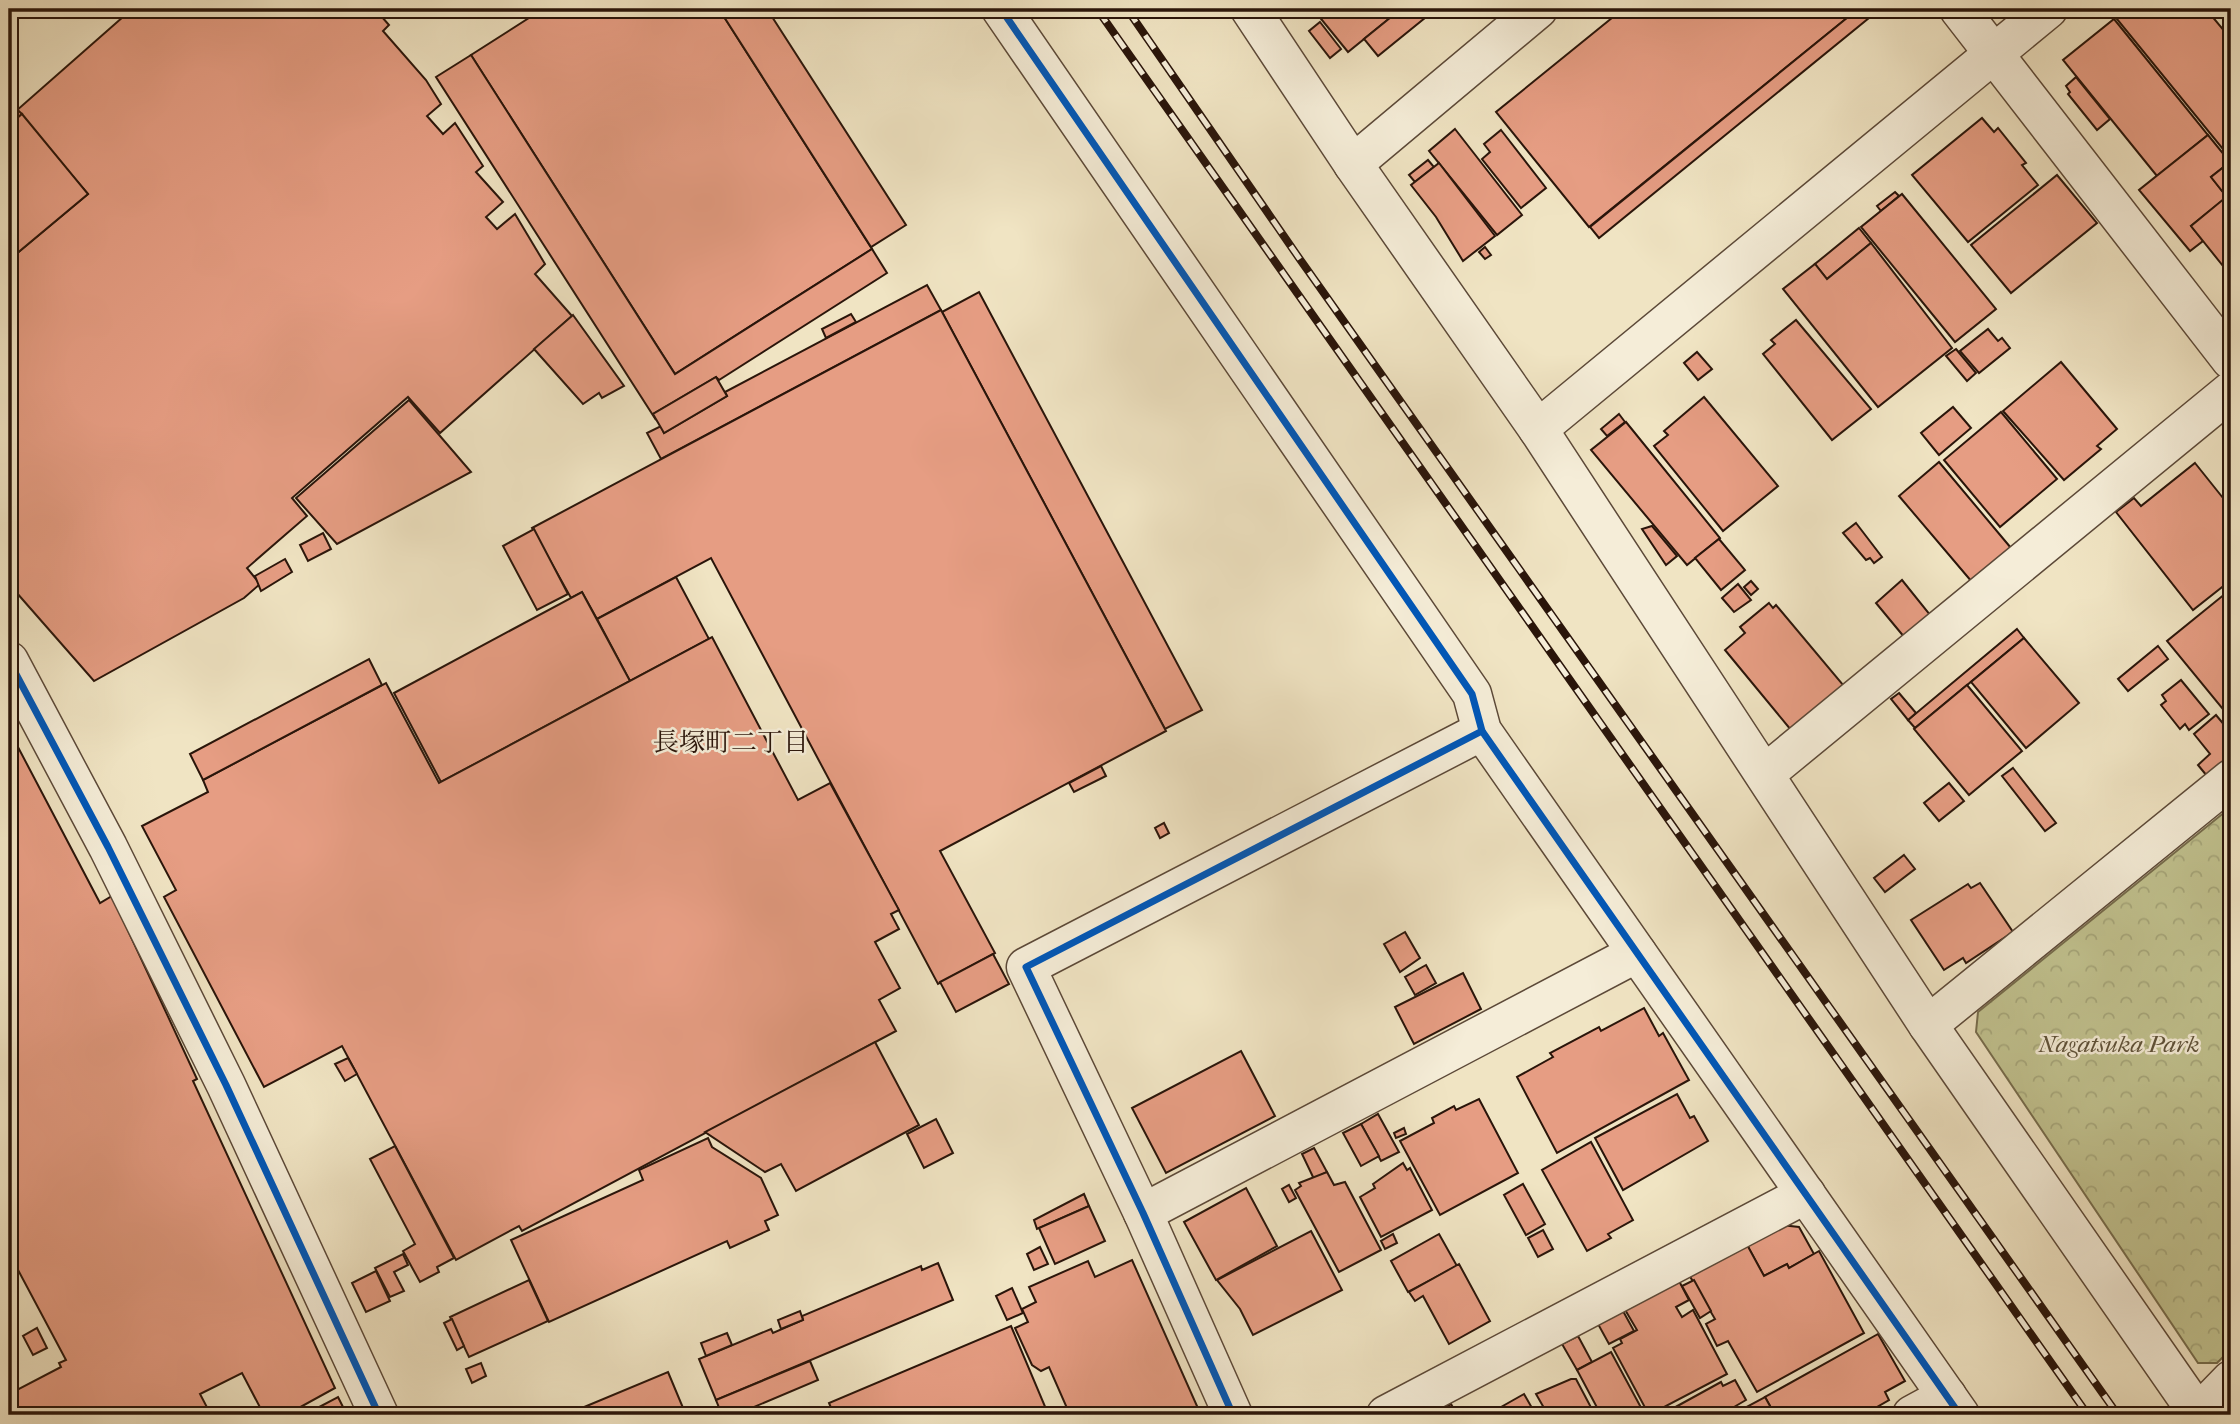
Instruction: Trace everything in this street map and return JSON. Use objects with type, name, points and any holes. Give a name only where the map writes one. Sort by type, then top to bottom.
[{"type":"street","points":[[1002,9],[1472,694],[1482,731],[1954,1406],[1912,1415]]},
{"type":"street","points":[[1250,9],[1353,164],[1538,429],[1766,773],[1928,1025],[2198,1415],[2231,1380]]},
{"type":"street","points":[[1353,164],[1538,9]]},
{"type":"street","points":[[1959,9],[2231,360]]},
{"type":"street","points":[[1538,429],[2048,9]]},
{"type":"street","points":[[1766,773],[2231,391]]},
{"type":"street","points":[[9,661],[108,847],[226,1085],[379,1415]]},
{"type":"street","points":[[1233,1415],[1143,1213],[1026,967],[1482,731]]},
{"type":"street","points":[[1928,1025],[2231,779]]},
{"type":"street","points":[[1143,1213],[1637,953]]},
{"type":"street","points":[[1386,1415],[1806,1194]]},
{"type":"green space","name":"Nagatsuka Park","points":[[2231,807],[2231,1349],[2217,1363],[2198,1363],[1976,1032],[1978,1012]]},
{"type":"building","points":[[132,9],[375,9],[389,25],[383,31],[426,80],[441,104],[427,116],[443,134],[455,123],[483,166],[476,172],[503,202],[486,217],[497,229],[515,214],[545,264],[535,274],[572,316],[440,433],[408,397],[292,498],[307,516],[247,568],[260,584],[244,598],[94,681],[9,584],[9,260],[88,194],[16,111]]},
{"type":"building","points":[[543,9],[719,9],[872,249],[675,374],[471,55]]},
{"type":"building","points":[[719,9],[767,9],[906,225],[871,247]]},
{"type":"building","points":[[1313,9],[1401,9],[1348,52]]},
{"type":"building","points":[[1401,9],[1436,9],[1378,56],[1364,39]]},
{"type":"building","points":[[1623,9],[1858,9],[1589,227],[1496,112]]},
{"type":"building","points":[[1858,9],[1880,9],[1599,238],[1590,227]]},
{"type":"building","points":[[2118,9],[2206,9],[2231,39],[2231,159],[2112,13]]},
{"type":"building","points":[[2114,19],[2208,135],[2157,176],[2063,60]]},
{"type":"building","points":[[1320,22],[1341,49],[1330,58],[1309,31]]},
{"type":"building","points":[[471,55],[675,374],[872,249],[887,273],[719,380],[716,377],[653,414],[656,420],[436,77]]},
{"type":"building","points":[[2076,77],[2110,119],[2097,130],[2068,94],[2070,92],[2066,86]]},
{"type":"building","points":[[9,102],[22,114],[9,125]]},
{"type":"building","points":[[22,114],[88,194],[9,260],[9,125]]},
{"type":"building","points":[[1982,118],[1994,132],[1998,128],[2026,163],[2022,165],[2038,185],[1968,242],[1912,175]]},
{"type":"building","points":[[1455,129],[1522,215],[1497,235],[1429,151]]},
{"type":"building","points":[[1501,130],[1546,188],[1521,208],[1482,159],[1490,152],[1484,144]]},
{"type":"building","points":[[2208,135],[2230,162],[2211,177],[2227,197],[2191,226],[2203,241],[2190,251],[2139,190]]},
{"type":"building","points":[[1428,160],[1434,167],[1415,182],[1409,175]]},
{"type":"building","points":[[2230,162],[2231,192],[2226,196],[2211,177]]},
{"type":"building","points":[[1439,163],[1495,236],[1463,261],[1436,217],[1411,185]]},
{"type":"building","points":[[2057,175],[2097,223],[2011,293],[1971,245]]},
{"type":"building","points":[[1895,192],[1899,196],[1881,211],[1877,206]]},
{"type":"building","points":[[2231,193],[2231,276],[2191,226]]},
{"type":"building","points":[[1902,194],[1996,309],[1955,342],[1861,227]]},
{"type":"building","points":[[1859,228],[1871,243],[1827,279],[1815,264]]},
{"type":"building","points":[[1871,243],[1952,348],[1878,407],[1783,289],[1815,264],[1827,279]]},
{"type":"building","points":[[1485,247],[1491,255],[1485,259],[1479,252]]},
{"type":"building","points":[[927,285],[941,310],[661,459],[647,433],[661,426],[664,433],[727,396],[725,392]]},
{"type":"building","points":[[979,292],[1202,710],[1165,729],[942,312]]},
{"type":"building","points":[[941,310],[1166,731],[940,851],[995,953],[938,984],[711,558],[597,619],[582,592],[571,598],[532,528]]},
{"type":"building","points":[[851,314],[856,322],[826,338],[822,329]]},
{"type":"building","points":[[573,315],[624,386],[602,398],[599,393],[583,404],[534,349]]},
{"type":"building","points":[[1796,320],[1871,409],[1832,440],[1763,354],[1775,344],[1771,340]]},
{"type":"building","points":[[1988,329],[1998,341],[2002,338],[2010,348],[1979,373],[1960,351]]},
{"type":"building","points":[[1956,349],[1976,373],[1967,381],[1946,356]]},
{"type":"building","points":[[1697,352],[1712,369],[1698,380],[1684,363]]},
{"type":"building","points":[[2061,362],[2117,429],[2097,446],[2101,449],[2064,480],[2003,411]]},
{"type":"building","points":[[716,377],[727,396],[664,433],[653,414]]},
{"type":"building","points":[[1704,397],[1778,486],[1723,531],[1654,446],[1668,435],[1664,431]]},
{"type":"building","points":[[409,400],[471,472],[337,544],[296,498]]},
{"type":"building","points":[[1953,407],[1971,428],[1939,455],[1921,433]]},
{"type":"building","points":[[2001,412],[2057,479],[2000,527],[1944,460]]},
{"type":"building","points":[[1619,414],[1625,422],[1607,436],[1601,429]]},
{"type":"building","points":[[1626,422],[1720,538],[1687,565],[1591,450]]},
{"type":"building","points":[[1939,462],[2011,548],[1972,582],[1899,496]]},
{"type":"building","points":[[2195,463],[2231,508],[2231,580],[2193,610],[2116,512],[2134,498],[2141,506]]},
{"type":"building","points":[[1856,523],[1882,557],[1874,563],[1870,558],[1866,560],[1843,533]]},
{"type":"building","points":[[1652,526],[1677,556],[1666,565],[1642,529]]},
{"type":"building","points":[[534,529],[568,594],[537,610],[503,546]]},
{"type":"building","points":[[323,533],[331,549],[308,561],[300,545]]},
{"type":"building","points":[[1719,539],[1745,570],[1721,590],[1695,558]]},
{"type":"building","points":[[285,559],[292,572],[261,591],[255,576]]},
{"type":"building","points":[[676,577],[709,639],[630,681],[597,619]]},
{"type":"building","points":[[1902,580],[1931,616],[1905,638],[1876,603]]},
{"type":"building","points":[[1751,581],[1758,589],[1751,595],[1744,587]]},
{"type":"building","points":[[1738,584],[1751,600],[1734,612],[1722,598]]},
{"type":"building","points":[[2231,589],[2231,719],[2167,641]]},
{"type":"building","points":[[582,592],[630,681],[441,782],[394,693]]},
{"type":"building","points":[[1769,603],[1773,608],[1776,605],[1844,686],[1791,730],[1725,650],[1745,633],[1740,627]]},
{"type":"building","points":[[2017,629],[2024,638],[1915,728],[1908,720]]},
{"type":"building","points":[[712,637],[798,800],[830,783],[899,910],[891,914],[899,929],[875,942],[900,988],[879,1000],[896,1031],[522,1231],[519,1226],[456,1260],[342,1046],[264,1087],[164,897],[176,890],[142,826],[208,792],[203,780],[386,683],[439,783]]},
{"type":"building","points":[[2024,638],[2079,703],[2026,748],[1971,682]]},
{"type":"building","points":[[2158,646],[2168,659],[2128,691],[2118,679]]},
{"type":"building","points":[[369,659],[382,685],[203,780],[190,754]]},
{"type":"building","points":[[2181,680],[2209,714],[2189,730],[2185,724],[2180,729],[2161,705],[2166,701],[2162,695]]},
{"type":"building","points":[[1967,685],[2022,751],[1969,795],[1914,729]]},
{"type":"building","points":[[1899,693],[1916,713],[1908,720],[1891,699]]},
{"type":"building","points":[[2216,715],[2231,733],[2231,756],[2207,776],[2198,765],[2210,754],[2194,734]]},
{"type":"building","points":[[9,730],[100,903],[112,896],[197,1079],[193,1081],[335,1388],[286,1415],[264,1415],[242,1373],[200,1394],[211,1415],[18,1415],[9,1399],[9,1394],[61,1367],[59,1363],[66,1360],[9,1253]]},
{"type":"building","points":[[1101,766],[1106,776],[1074,792],[1069,783]]},
{"type":"building","points":[[2013,768],[2056,823],[2045,831],[2002,776]]},
{"type":"building","points":[[1949,783],[1964,801],[1939,821],[1924,803]]},
{"type":"building","points":[[1164,823],[1169,833],[1160,838],[1155,828]]},
{"type":"building","points":[[1904,855],[1915,869],[1885,892],[1874,878]]},
{"type":"building","points":[[1980,883],[2013,932],[1966,963],[1963,958],[1944,970],[1911,920],[1968,884],[1971,888]]},
{"type":"building","points":[[1405,932],[1420,958],[1400,972],[1384,944]]},
{"type":"building","points":[[993,954],[1009,984],[956,1012],[940,982]]},
{"type":"building","points":[[1426,965],[1436,983],[1415,995],[1405,977]]},
{"type":"building","points":[[1463,973],[1481,1009],[1414,1044],[1395,1007]]},
{"type":"building","points":[[1644,1008],[1659,1036],[1663,1033],[1689,1080],[1557,1153],[1517,1077],[1553,1057],[1550,1053],[1599,1027],[1601,1031]]},
{"type":"building","points":[[875,1042],[919,1125],[796,1191],[781,1164],[765,1172],[705,1132]]},
{"type":"building","points":[[1241,1051],[1275,1116],[1166,1173],[1132,1108]]},
{"type":"building","points":[[348,1058],[357,1074],[345,1081],[335,1064]]},
{"type":"building","points":[[1677,1094],[1690,1118],[1694,1116],[1708,1141],[1623,1190],[1595,1138]]},
{"type":"building","points":[[1479,1099],[1518,1173],[1440,1215],[1400,1141],[1434,1123],[1432,1118],[1454,1106],[1456,1110]]},
{"type":"building","points":[[1378,1114],[1399,1152],[1381,1161],[1361,1124]]},
{"type":"building","points":[[936,1119],[953,1153],[924,1168],[907,1134]]},
{"type":"building","points":[[1361,1124],[1379,1156],[1361,1166],[1343,1133]]},
{"type":"building","points":[[1404,1128],[1406,1134],[1396,1138],[1394,1133]]},
{"type":"building","points":[[708,1138],[712,1147],[761,1178],[778,1215],[765,1221],[769,1230],[730,1248],[727,1241],[549,1322],[511,1240],[643,1180],[639,1170]]},
{"type":"building","points":[[1591,1142],[1633,1220],[1608,1234],[1611,1238],[1587,1251],[1542,1170]]},
{"type":"building","points":[[395,1146],[454,1258],[437,1267],[439,1272],[420,1282],[403,1251],[415,1244],[370,1159]]},
{"type":"building","points":[[1314,1148],[1327,1172],[1314,1179],[1302,1154]]},
{"type":"building","points":[[1403,1163],[1407,1170],[1410,1168],[1432,1210],[1381,1237],[1360,1197],[1375,1188],[1373,1184]]},
{"type":"building","points":[[1327,1172],[1334,1185],[1345,1182],[1381,1250],[1339,1272],[1295,1190],[1301,1186],[1299,1183]]},
{"type":"building","points":[[1523,1184],[1545,1224],[1526,1235],[1504,1195]]},
{"type":"building","points":[[1289,1185],[1296,1198],[1289,1202],[1282,1189]]},
{"type":"building","points":[[1246,1188],[1277,1246],[1216,1280],[1184,1222]]},
{"type":"building","points":[[1084,1194],[1089,1206],[1037,1229],[1034,1220]]},
{"type":"building","points":[[1089,1206],[1105,1241],[1055,1264],[1039,1228]]},
{"type":"building","points":[[1781,1225],[1799,1227],[1814,1254],[1789,1268],[1787,1264],[1764,1276],[1747,1245]]},
{"type":"building","points":[[1543,1230],[1553,1249],[1538,1257],[1528,1238]]},
{"type":"building","points":[[1311,1231],[1342,1290],[1253,1335],[1240,1309],[1217,1280]]},
{"type":"building","points":[[1393,1234],[1397,1243],[1385,1249],[1381,1241]]},
{"type":"building","points":[[1439,1234],[1457,1266],[1408,1292],[1391,1261]]},
{"type":"building","points":[[1745,1241],[1764,1276],[1787,1264],[1789,1268],[1819,1251],[1864,1333],[1757,1392],[1728,1341],[1717,1346],[1706,1324],[1715,1319],[1688,1273]]},
{"type":"building","points":[[1040,1247],[1048,1264],[1034,1270],[1027,1254]]},
{"type":"building","points":[[9,1253],[16,1267],[9,1270]]},
{"type":"building","points":[[403,1254],[408,1265],[394,1272],[404,1291],[390,1297],[375,1268]]},
{"type":"building","points":[[1132,1260],[1201,1415],[1070,1415],[1049,1367],[1041,1371],[1032,1365],[1015,1328],[1028,1322],[1022,1309],[1036,1302],[1029,1287],[1088,1261],[1095,1277]]},
{"type":"building","points":[[938,1263],[953,1300],[716,1400],[699,1359],[771,1329],[773,1333],[803,1320],[802,1316],[921,1266],[922,1270]]},
{"type":"building","points":[[1459,1264],[1490,1321],[1449,1344],[1423,1296],[1415,1301],[1409,1292]]},
{"type":"building","points":[[376,1271],[390,1301],[366,1312],[352,1283]]},
{"type":"building","points":[[1678,1279],[1689,1300],[1676,1307],[1682,1317],[1693,1310],[1727,1374],[1649,1415],[1613,1348],[1622,1343],[1620,1339],[1637,1330],[1624,1308]]},
{"type":"building","points":[[529,1280],[548,1321],[469,1357],[450,1317]]},
{"type":"building","points":[[1694,1280],[1711,1311],[1700,1318],[1682,1286]]},
{"type":"building","points":[[1012,1288],[1023,1313],[1007,1320],[996,1296]]},
{"type":"building","points":[[800,1311],[803,1320],[781,1329],[778,1320]]},
{"type":"building","points":[[1623,1311],[1634,1331],[1609,1344],[1598,1324]]},
{"type":"building","points":[[452,1319],[464,1346],[457,1350],[444,1323]]},
{"type":"building","points":[[1011,1326],[1046,1409],[1049,1408],[1052,1415],[834,1415],[829,1403]]},
{"type":"building","points":[[37,1328],[47,1348],[33,1355],[23,1336]]},
{"type":"building","points":[[727,1333],[732,1345],[706,1356],[701,1343]]},
{"type":"building","points":[[1878,1334],[1905,1381],[1885,1392],[1889,1400],[1863,1415],[1775,1415],[1765,1397]]},
{"type":"building","points":[[1578,1336],[1592,1362],[1577,1370],[1562,1344]]},
{"type":"building","points":[[9,1340],[17,1354],[9,1358]]},
{"type":"building","points":[[1611,1352],[1645,1415],[1601,1415],[1577,1370]]},
{"type":"building","points":[[810,1361],[818,1380],[735,1415],[722,1415],[716,1400]]},
{"type":"building","points":[[481,1363],[486,1376],[472,1383],[466,1369]]},
{"type":"building","points":[[668,1372],[686,1415],[565,1415]]},
{"type":"building","points":[[1576,1379],[1595,1415],[1548,1415],[1536,1394]]},
{"type":"building","points":[[1735,1380],[1746,1400],[1734,1407],[1739,1415],[1661,1415],[1721,1382],[1723,1386]]},
{"type":"building","points":[[1524,1394],[1536,1415],[1487,1415]]},
{"type":"building","points":[[338,1397],[347,1415],[304,1415]]},
{"type":"building","points":[[1765,1397],[1775,1415],[1739,1415],[1737,1412]]},
{"type":"building","points":[[1451,1404],[1457,1415],[1430,1415]]},
{"type":"railway","points":[[1097,9],[2088,1415]]},
{"type":"railway","points":[[1127,9],[1299,258],[2118,1415]]},
{"type":"cycle path","points":[[1001,9],[1472,694],[1482,731],[1960,1415]]},
{"type":"cycle path","points":[[9,661],[108,847],[226,1085],[379,1415]]},
{"type":"cycle path","points":[[1233,1415],[1143,1213],[1026,967],[1482,731]]},
{"type":"district","name":"長塚町二丁目","points":[[731,742]]}]
